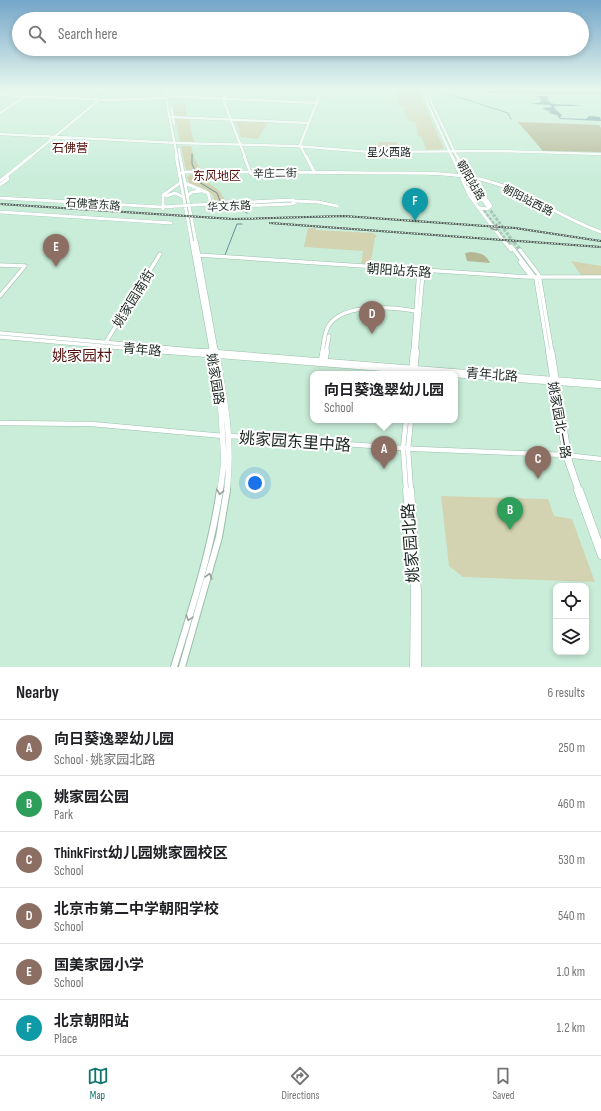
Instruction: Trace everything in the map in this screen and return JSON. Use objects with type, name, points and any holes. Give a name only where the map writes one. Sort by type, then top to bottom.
[{"type":"main road","name":"姚家园路","points":[[171,120],[214,354]]},
{"type":"main road","name":"姚家园路","points":[[172,120],[176,144]]},
{"type":"main road","name":"星火西路","points":[[176,144],[301,147],[361,154],[453,152],[601,154]]},
{"type":"main road","points":[[163,208],[163,195],[183,183],[206,192],[210,196],[210,206]]},
{"type":"main road","points":[[163,208],[164,198],[166,195],[175,193],[185,197],[195,191],[204,192],[208,195],[210,206]]},
{"type":"main road","name":"姚家园路","points":[[182,667],[219,537],[229,474],[226,436],[221,411],[214,354],[198,256],[185,197]]},
{"type":"main road","name":"姚家园路","points":[[174,667],[212,536],[223,474],[226,436]]},
{"type":"street","points":[[0,180],[74,120]]},
{"type":"street","points":[[231,120],[252,173]]},
{"type":"street","points":[[234,120],[309,123]]},
{"type":"street","points":[[310,120],[300,145],[315,172]]},
{"type":"street","points":[[301,147],[311,120]]},
{"type":"street","points":[[436,120],[453,152]]},
{"type":"street","points":[[439,120],[453,152]]},
{"type":"street","points":[[0,134],[176,144]]},
{"type":"street","name":"朝阳站路","points":[[453,152],[460,177]]},
{"type":"street","name":"朝阳站路","points":[[453,152],[467,171],[474,187],[488,207]]},
{"type":"street","name":"辛庄二街","points":[[182,173],[315,172],[406,175]]},
{"type":"street","name":"朝阳站西路","points":[[406,175],[460,177],[478,180],[515,192],[570,222],[601,232]]},
{"type":"street","points":[[0,185],[8,179],[6,176]]},
{"type":"street","points":[[460,177],[465,182],[480,207]]},
{"type":"street","points":[[460,177],[469,195],[529,274],[537,279]]},
{"type":"street","points":[[464,190],[475,207],[484,209],[490,208],[491,206],[471,179]]},
{"type":"street","name":"石佛营东路","points":[[0,198],[163,208]]},
{"type":"street","points":[[292,200],[296,201],[291,204],[210,206],[292,200]]},
{"type":"street","name":"华文东路","points":[[163,208],[295,202],[310,202],[336,206]]},
{"type":"street","points":[[0,212],[171,223]]},
{"type":"street","points":[[511,246],[537,279]]},
{"type":"street","points":[[520,250],[533,266],[537,279]]},
{"type":"street","name":"姚家园南街","points":[[106,342],[160,254]]},
{"type":"street","name":"朝阳站东路","points":[[198,256],[537,279],[601,278]]},
{"type":"street","points":[[0,264],[25,266],[0,296]]},
{"type":"street","points":[[413,371],[421,272]]},
{"type":"street","name":"姚家园北一路","points":[[537,279],[567,456],[601,556]]},
{"type":"street","points":[[323,361],[331,327],[343,316],[355,311],[374,309],[418,312]]},
{"type":"street","name":"青年路","points":[[0,333],[106,342],[214,354]]},
{"type":"street","name":"青年路","points":[[0,336],[214,354]]},
{"type":"street","name":"青年北路","points":[[214,354],[323,361],[413,371]]},
{"type":"street","name":"青年北路","points":[[232,355],[413,371]]},
{"type":"street","name":"青年北路","points":[[458,374],[601,386]]},
{"type":"street","name":"青年北路","points":[[458,375],[601,383]]},
{"type":"street","name":"姚家园东里中路","points":[[0,423],[92,424],[226,436],[601,459]]},
{"type":"street","name":"姚家园北路","points":[[406,423],[406,448],[414,586],[413,667]]},
{"type":"street","name":"姚家园北路","points":[[410,423],[406,448],[418,591],[418,667]]},
{"type":"street","name":"姚家园北一路","points":[[567,456],[601,548]]},
{"type":"green space","points":[[175,120],[189,120],[193,139],[196,142],[180,141]]},
{"type":"green space","points":[[409,120],[431,120],[444,149],[426,150],[422,137],[418,136],[416,123]]},
{"type":"green space","points":[[236,122],[268,122],[258,139],[241,137],[238,130],[240,129],[238,128]]},
{"type":"green space","points":[[518,122],[599,125],[601,128],[601,152],[543,151]]},
{"type":"green space","points":[[379,142],[397,142],[398,151],[377,151]]},
{"type":"green space","points":[[181,146],[191,146],[196,162],[203,171],[186,170]]},
{"type":"green space","points":[[190,175],[200,175],[204,180],[218,190],[228,201],[214,201],[213,195],[205,189],[189,183],[187,177]]},
{"type":"green space","points":[[308,228],[316,228],[316,230],[373,233],[377,236],[375,238],[370,266],[361,265],[363,251],[304,247]]},
{"type":"green space","points":[[471,252],[482,254],[490,263],[467,261],[465,253]]},
{"type":"green space","points":[[571,261],[601,266],[601,275],[581,275]]},
{"type":"green space","points":[[441,496],[548,499],[554,516],[572,519],[595,582],[463,577],[449,566]]},
{"type":"waterway","points":[[192,154],[192,164],[195,170]]},
{"type":"waterway","points":[[196,175],[199,182],[217,193],[221,203]]},
{"type":"waterway","points":[[239,208],[247,213]]},
{"type":"waterway","points":[[225,255],[237,224],[242,224]]},
{"type":"tunnel","points":[[481,207],[508,243]]},
{"type":"tunnel","points":[[488,207],[514,243]]},
{"type":"tunnel","points":[[508,242],[511,246]]},
{"type":"tunnel","points":[[514,242],[520,250]]},
{"type":"railway","points":[[0,204],[233,219],[344,216],[515,228],[601,241]]},
{"type":"railway","points":[[270,223],[601,247]]},
{"type":"place","name":"北京朝阳站","points":[[415,221]]},
{"type":"place","name":"国美家园小学","points":[[56,267]]},
{"type":"place","name":"北京市第二中学朝阳学校","points":[[372,334]]},
{"type":"place","name":"向日葵逸翠幼儿园","points":[[384,469]]},
{"type":"place","name":"ThinkFirst幼儿园姚家园校区","points":[[538,479]]},
{"type":"place","name":"姚家园公园","points":[[510,530]]},
{"type":"district","name":"石佛营","points":[[70,148]]},
{"type":"district","name":"东风地区","points":[[217,176]]},
{"type":"district","name":"姚家园村","points":[[82,356]]}]
